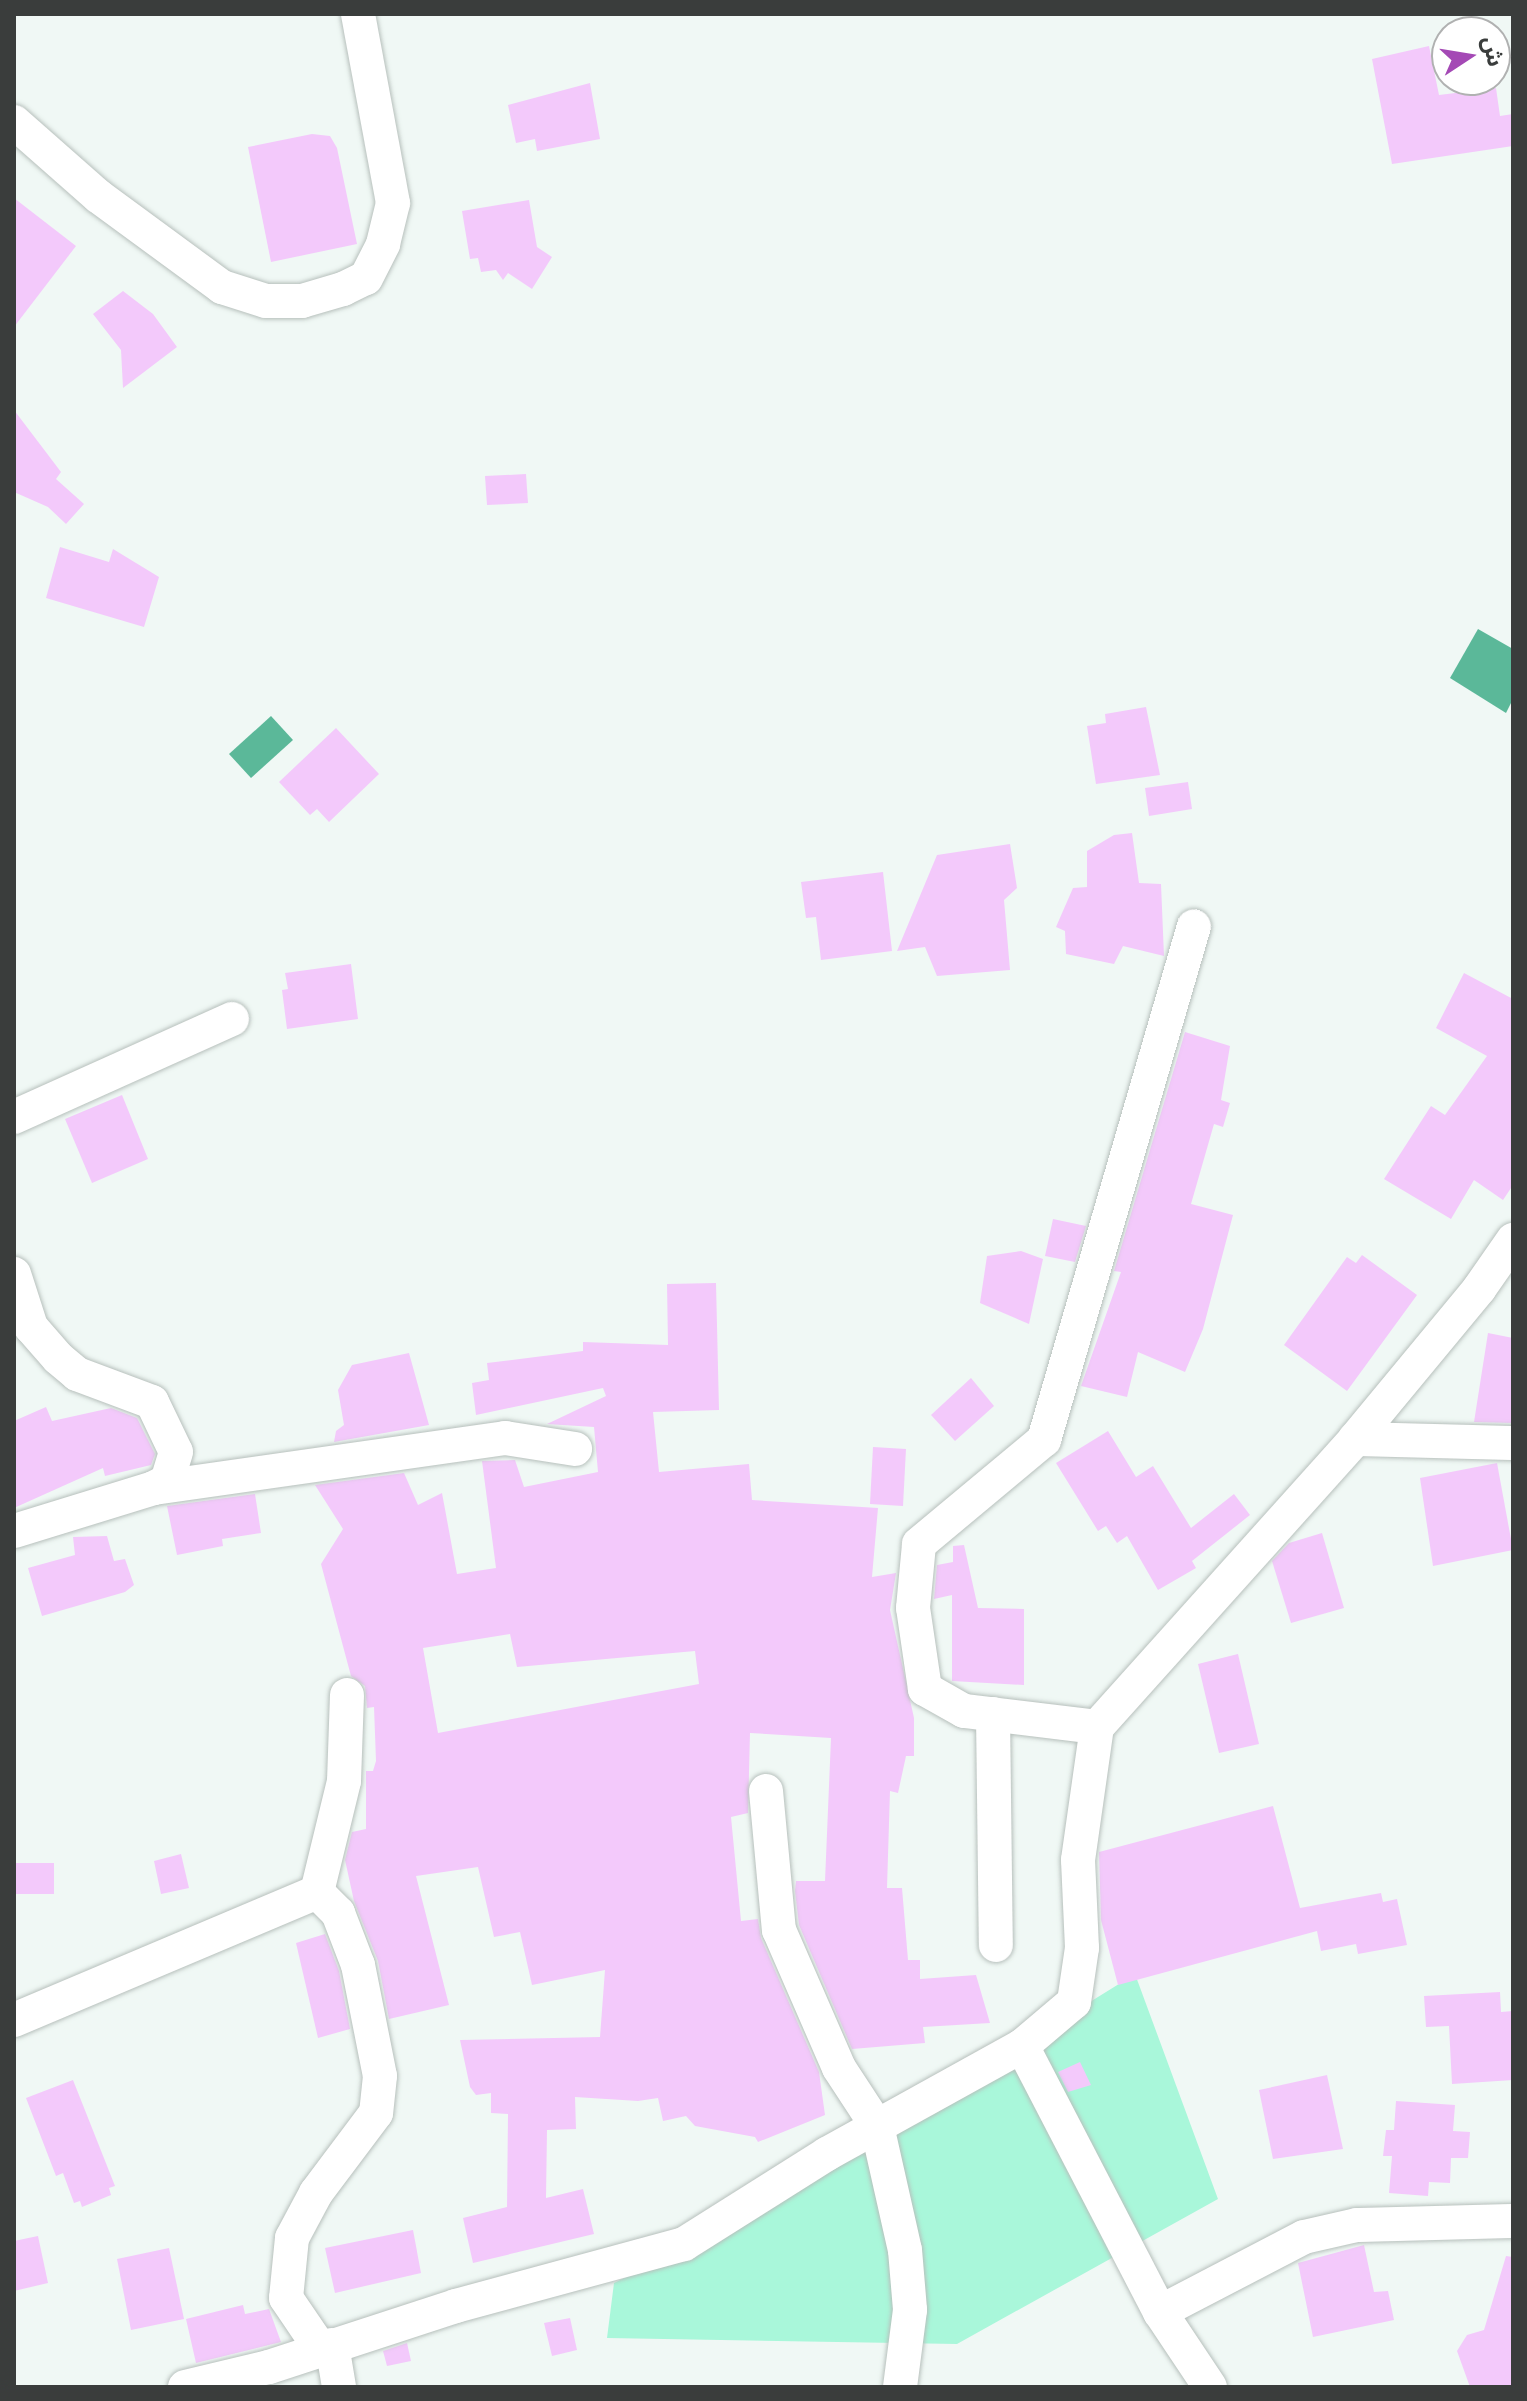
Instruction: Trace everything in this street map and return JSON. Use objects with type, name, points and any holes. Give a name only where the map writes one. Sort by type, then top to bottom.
[{"type":"street","points":[[14,122],[98,196],[222,287],[266,301],[302,301],[343,289],[366,278],[383,244],[393,203],[358,14]]},
{"type":"street","points":[[1097,1727],[964,1711],[925,1689],[913,1608],[919,1544],[944,1528],[1044,1440],[1194,926]]},
{"type":"street","points":[[14,1117],[232,1019]]},
{"type":"street","points":[[185,2387],[269,2367],[326,2346],[684,2244],[877,2126],[1022,2046],[1074,2002],[1082,1948],[1078,1860],[1097,1727],[1355,1439],[1479,1289],[1513,1240]]},
{"type":"street","points":[[14,1274],[31,1327],[58,1358],[77,1374],[152,1402],[176,1452],[167,1481],[154,1488]]},
{"type":"street","points":[[14,1531],[154,1488],[505,1438],[575,1449]]},
{"type":"street","points":[[1355,1439],[1513,1443]]},
{"type":"street","points":[[317,1892],[344,1781],[347,1695]]},
{"type":"street","points":[[993,1714],[996,1945]]},
{"type":"street","points":[[766,1791],[779,1930],[839,2068],[877,2126],[905,2250],[910,2310],[900,2387]]},
{"type":"street","points":[[14,2020],[317,1892]]},
{"type":"street","points":[[317,1892],[338,1913],[358,1965],[380,2076],[376,2113],[316,2193],[292,2238],[286,2298],[326,2346],[339,2387]]},
{"type":"street","points":[[1022,2046],[1160,2312],[1210,2387]]},
{"type":"street","points":[[1160,2312],[1304,2237],[1357,2225],[1513,2221]]},
{"type":"shaded area","points":[[1478,629],[1513,649],[1513,699],[1506,713],[1450,678]]},
{"type":"shaded area","points":[[271,716],[293,740],[251,778],[229,754]]},
{"type":"shaded area","points":[[1135,1974],[1218,2199],[957,2344],[607,2338],[614,2283],[726,2228]]},
{"type":"building","points":[[1429,46],[1431,96],[1497,96],[1500,116],[1513,114],[1513,146],[1392,164],[1372,59]]},
{"type":"building","points":[[590,83],[600,139],[537,151],[535,139],[516,143],[508,105]]},
{"type":"building","points":[[312,134],[330,136],[337,148],[357,244],[271,262],[248,147]]},
{"type":"building","points":[[14,198],[76,246],[14,327]]},
{"type":"building","points":[[529,200],[537,247],[552,257],[532,289],[508,273],[503,280],[496,270],[481,272],[478,258],[470,259],[462,211]]},
{"type":"building","points":[[123,291],[153,314],[177,347],[123,388],[121,350],[93,314]]},
{"type":"building","points":[[14,410],[61,472],[56,479],[84,504],[66,524],[48,507],[14,492]]},
{"type":"building","points":[[526,474],[528,503],[487,505],[485,476]]},
{"type":"building","points":[[60,547],[109,562],[113,549],[159,577],[144,627],[46,598]]},
{"type":"building","points":[[1146,707],[1160,775],[1096,784],[1087,726],[1106,723],[1105,714]]},
{"type":"building","points":[[336,728],[379,774],[329,822],[317,809],[310,815],[279,782]]},
{"type":"building","points":[[1188,782],[1192,809],[1149,816],[1145,788]]},
{"type":"building","points":[[1132,833],[1139,883],[1161,884],[1164,956],[1123,946],[1114,964],[1066,954],[1065,931],[1056,927],[1073,888],[1087,887],[1087,851],[1114,835]]},
{"type":"building","points":[[1010,844],[1017,888],[1004,900],[1010,970],[937,976],[925,947],[897,951],[937,855]]},
{"type":"building","points":[[883,872],[892,951],[821,960],[816,917],[806,918],[801,882]]},
{"type":"building","points":[[351,964],[358,1019],[287,1029],[282,990],[288,989],[285,973]]},
{"type":"building","points":[[1464,973],[1513,999],[1513,1185],[1503,1200],[1474,1180],[1451,1219],[1384,1179],[1431,1106],[1445,1115],[1487,1056],[1436,1028]]},
{"type":"building","points":[[1185,1032],[1230,1046],[1221,1100],[1230,1103],[1223,1127],[1214,1124],[1191,1204],[1233,1215],[1203,1329],[1185,1372],[1138,1352],[1127,1397],[1081,1386],[1121,1272],[1114,1271]]},
{"type":"building","points":[[122,1095],[148,1159],[92,1183],[65,1119]]},
{"type":"building","points":[[1053,1219],[1086,1226],[1075,1262],[1045,1256]]},
{"type":"building","points":[[1021,1251],[1043,1259],[1029,1324],[980,1303],[987,1256]]},
{"type":"building","points":[[1362,1255],[1417,1295],[1347,1391],[1284,1345],[1347,1257],[1356,1263]]},
{"type":"building","points":[[716,1283],[719,1410],[653,1412],[659,1472],[749,1464],[752,1500],[878,1508],[872,1577],[896,1573],[890,1610],[914,1718],[914,1756],[906,1756],[898,1793],[890,1791],[887,1888],[902,1888],[908,1960],[920,1960],[920,1979],[976,1975],[990,2023],[923,2027],[925,2043],[852,2049],[799,1925],[795,1891],[796,1881],[825,1881],[831,1738],[750,1733],[748,1813],[731,1817],[741,1921],[758,1919],[761,1938],[819,2072],[825,2115],[758,2142],[755,2137],[695,2126],[686,2116],[663,2121],[658,2098],[638,2101],[575,2097],[576,2129],[547,2130],[546,2198],[583,2189],[594,2234],[473,2263],[463,2218],[507,2207],[508,2114],[491,2113],[491,2093],[476,2095],[470,2087],[460,2040],[600,2037],[605,1970],[532,1985],[520,1932],[494,1937],[478,1867],[416,1876],[449,2005],[389,2019],[378,1961],[354,1901],[345,1860],[352,1832],[366,1829],[366,1771],[373,1771],[376,1761],[374,1707],[367,1708],[365,1686],[351,1676],[321,1564],[343,1529],[315,1485],[404,1473],[418,1505],[442,1493],[457,1574],[496,1568],[482,1461],[515,1460],[524,1487],[598,1472],[594,1427],[547,1424],[606,1396],[603,1388],[476,1415],[472,1383],[489,1380],[487,1363],[583,1351],[583,1342],[668,1345],[667,1284]],"holes":[[[510,1634],[517,1667],[695,1651],[699,1684],[438,1733],[423,1648]]]},
{"type":"building","points":[[1488,1333],[1513,1338],[1513,1423],[1474,1422]]},
{"type":"building","points":[[409,1353],[429,1425],[334,1442],[336,1431],[344,1425],[338,1390],[352,1365]]},
{"type":"building","points":[[971,1378],[994,1406],[955,1441],[931,1415]]},
{"type":"building","points":[[46,1407],[52,1421],[111,1408],[137,1418],[155,1454],[151,1465],[105,1476],[103,1468],[14,1508],[14,1421]]},
{"type":"building","points":[[1108,1431],[1136,1477],[1153,1466],[1191,1528],[1234,1494],[1250,1515],[1192,1561],[1196,1568],[1158,1590],[1127,1536],[1117,1543],[1106,1526],[1098,1531],[1056,1463]]},
{"type":"building","points":[[873,1447],[906,1449],[903,1506],[870,1504]]},
{"type":"building","points":[[1497,1463],[1513,1550],[1433,1566],[1420,1478]]},
{"type":"building","points":[[255,1494],[261,1533],[222,1539],[223,1546],[177,1555],[167,1506]]},
{"type":"building","points":[[1322,1533],[1344,1608],[1291,1623],[1272,1561],[1289,1543]]},
{"type":"building","points":[[107,1536],[114,1561],[125,1559],[134,1585],[125,1592],[42,1616],[28,1568],[75,1555],[73,1537]]},
{"type":"building","points":[[964,1545],[978,1608],[1024,1609],[1024,1685],[952,1681],[952,1595],[934,1599],[937,1565],[953,1562],[953,1546]]},
{"type":"building","points":[[1238,1654],[1259,1744],[1219,1753],[1198,1664]]},
{"type":"building","points":[[1273,1806],[1300,1908],[1381,1893],[1383,1902],[1397,1899],[1407,1945],[1358,1954],[1356,1944],[1321,1951],[1317,1931],[1118,1985],[1101,1920],[1099,1852]]},
{"type":"building","points":[[181,1854],[189,1888],[161,1894],[154,1861]]},
{"type":"building","points":[[14,1863],[54,1863],[54,1894],[14,1894]]},
{"type":"building","points":[[325,1934],[339,1971],[350,2029],[318,2038],[296,1943]]},
{"type":"building","points":[[1500,1992],[1501,2012],[1513,2011],[1513,2080],[1452,2084],[1449,2026],[1426,2027],[1424,1996]]},
{"type":"building","points":[[1080,2062],[1091,2085],[1068,2092],[1058,2072]]},
{"type":"building","points":[[1327,2075],[1343,2149],[1273,2159],[1259,2090]]},
{"type":"building","points":[[73,2080],[115,2186],[109,2188],[111,2195],[82,2207],[80,2201],[74,2203],[63,2173],[56,2176],[26,2098]]},
{"type":"building","points":[[1396,2101],[1455,2105],[1453,2131],[1470,2132],[1468,2158],[1451,2158],[1450,2183],[1429,2182],[1428,2196],[1389,2193],[1392,2156],[1383,2156],[1386,2130],[1394,2130]]},
{"type":"building","points":[[413,2230],[421,2273],[335,2293],[325,2248]]},
{"type":"building","points":[[38,2236],[48,2283],[14,2291],[14,2241]]},
{"type":"building","points":[[1364,2245],[1374,2292],[1388,2291],[1394,2320],[1313,2337],[1298,2263]]},
{"type":"building","points":[[169,2248],[184,2319],[131,2330],[117,2259]]},
{"type":"building","points":[[1506,2256],[1513,2257],[1513,2387],[1470,2387],[1457,2351],[1467,2335],[1484,2330]]},
{"type":"building","points":[[243,2305],[245,2314],[269,2309],[281,2342],[196,2363],[186,2319]]},
{"type":"building","points":[[570,2318],[577,2350],[552,2356],[544,2323]]},
{"type":"building","points":[[407,2343],[411,2361],[387,2366],[383,2351]]}]
